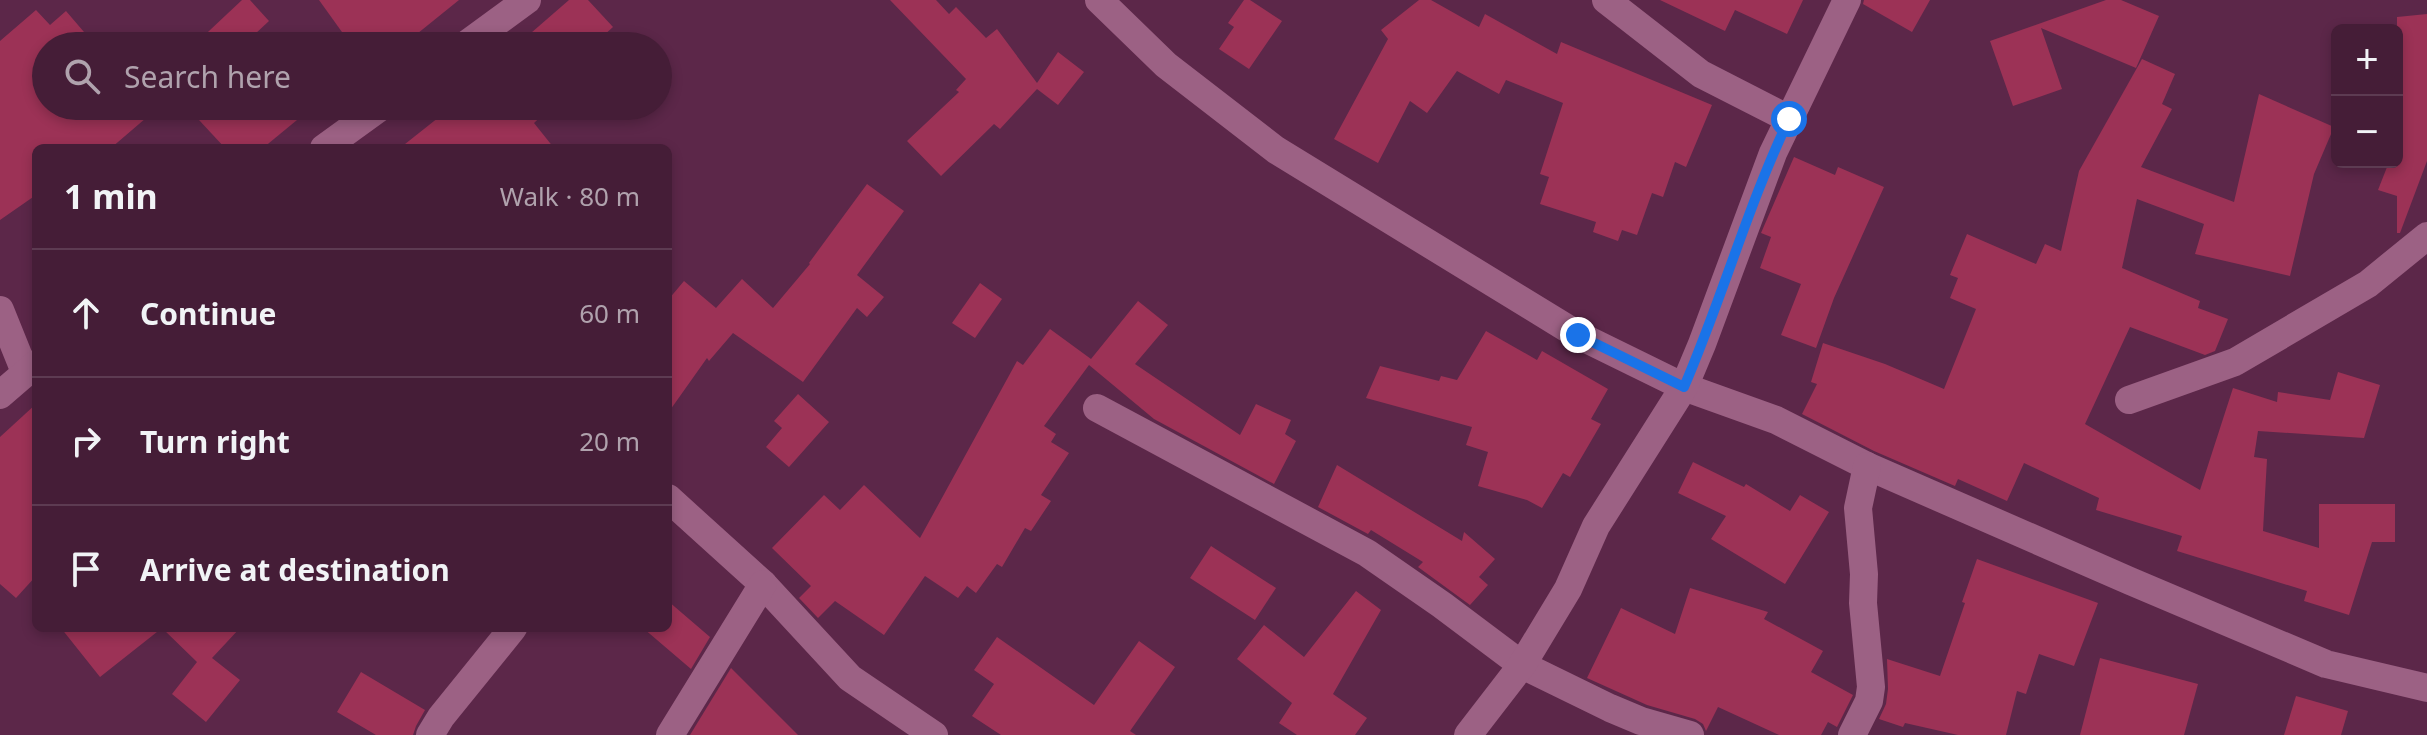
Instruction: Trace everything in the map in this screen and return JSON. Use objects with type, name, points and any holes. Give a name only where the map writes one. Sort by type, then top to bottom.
[{"type":"street","points":[[483,32],[527,0]]},
{"type":"street","points":[[1099,0],[1166,65],[1276,150],[1578,335],[1684,387],[1776,420],[1867,466],[2326,664],[2427,688]]},
{"type":"street","points":[[1606,0],[1701,74],[1789,119]]},
{"type":"street","points":[[1468,735],[1522,665],[1568,589],[1596,526],[1684,387],[1773,153],[1847,0]]},
{"type":"street","points":[[333,144],[364,120]]},
{"type":"street","points":[[2129,400],[2235,362],[2368,284],[2427,236]]},
{"type":"street","points":[[0,310],[31,368],[0,395]]},
{"type":"street","points":[[1097,408],[1367,553],[1522,665],[1641,721],[1690,735]]},
{"type":"street","points":[[1852,735],[1869,701],[1871,687],[1858,508],[1867,466]]},
{"type":"street","points":[[672,502],[763,584],[850,678],[934,735]]},
{"type":"street","points":[[670,735],[763,584]]},
{"type":"street","points":[[430,735],[510,632]]},
{"type":"building","points":[[242,0],[250,0],[269,21],[257,32],[208,32]]},
{"type":"building","points":[[319,0],[459,0],[419,32],[342,32]]},
{"type":"building","points":[[569,0],[588,0],[613,27],[607,32],[532,32]]},
{"type":"building","points":[[890,0],[936,0],[949,14],[956,7],[986,38],[997,29],[1037,83],[1058,52],[1084,72],[1058,105],[1037,89],[1000,129],[994,124],[941,176],[907,141],[959,92],[956,90],[966,79]]},
{"type":"building","points":[[1244,0],[1250,0],[1282,21],[1249,69],[1219,49],[1234,27],[1228,23]]},
{"type":"building","points":[[1419,0],[1431,0],[1479,27],[1485,14],[1557,54],[1561,42],[1712,105],[1686,167],[1675,162],[1663,197],[1652,193],[1637,235],[1622,230],[1618,241],[1593,232],[1596,222],[1540,204],[1549,177],[1540,174],[1563,103],[1506,80],[1499,94],[1457,71],[1427,113],[1410,101],[1378,163],[1334,139],[1388,39],[1381,30]]},
{"type":"building","points":[[1660,0],[1803,0],[1787,34],[1735,10],[1725,31]]},
{"type":"building","points":[[1864,0],[1930,0],[1912,32],[1863,4]]},
{"type":"building","points":[[2106,0],[2121,0],[2159,16],[2136,68],[2041,28],[2062,89],[2013,106],[1990,41]]},
{"type":"building","points":[[36,10],[50,25],[66,11],[84,32],[32,32],[32,120],[144,120],[116,144],[32,144],[32,198],[0,220],[0,41]]},
{"type":"building","points":[[2427,14],[2427,161],[2400,233],[2397,233],[2397,196],[2378,190],[2387,168],[2403,168],[2403,24],[2397,24],[2397,17]]},
{"type":"building","points":[[2142,59],[2175,74],[2162,104],[2172,109],[2141,167],[2234,202],[2259,94],[2331,126],[2331,134],[2314,174],[2290,276],[2195,254],[2204,224],[2137,199],[2122,268],[2200,301],[2198,308],[2228,319],[2215,351],[2205,355],[2130,327],[2085,424],[2200,490],[2233,388],[2277,402],[2278,392],[2330,400],[2338,372],[2380,385],[2364,438],[2258,431],[2254,457],[2267,459],[2263,531],[2319,548],[2319,504],[2395,504],[2395,542],[2372,542],[2349,615],[2304,601],[2307,591],[2177,551],[2182,536],[2096,510],[2099,498],[2024,463],[2007,501],[1958,479],[1955,486],[1874,451],[1802,414],[1817,384],[1811,382],[1823,343],[1885,364],[1944,389],[1976,309],[1950,298],[1958,278],[1950,275],[1967,234],[2036,264],[2045,244],[2061,251],[2079,171]]},
{"type":"building","points":[[199,120],[297,120],[268,144],[221,144]]},
{"type":"building","points":[[435,120],[537,120],[534,123],[551,144],[405,144]]},
{"type":"building","points":[[1794,157],[1835,175],[1838,167],[1884,187],[1834,298],[1816,348],[1781,335],[1801,284],[1760,268],[1771,237],[1761,233]]},
{"type":"building","points":[[867,184],[904,211],[857,275],[884,297],[867,317],[857,308],[803,382],[733,333],[709,361],[707,358],[672,407],[672,295],[684,281],[716,308],[742,279],[773,308]]},
{"type":"building","points":[[980,283],[1002,299],[975,338],[952,323]]},
{"type":"building","points":[[1138,301],[1168,325],[1135,364],[1240,435],[1256,404],[1291,420],[1285,434],[1296,441],[1274,484],[1154,419],[1089,365],[1044,426],[1056,434],[1051,442],[1069,453],[1041,495],[1051,501],[1031,531],[1025,528],[1002,567],[997,564],[976,593],[967,586],[958,598],[925,576],[884,635],[835,601],[818,618],[799,598],[811,586],[772,548],[824,495],[840,510],[864,485],[920,538],[1017,361],[1023,365],[1050,329],[1091,359]]},
{"type":"building","points":[[1486,331],[1537,360],[1542,351],[1608,389],[1591,419],[1601,424],[1570,477],[1563,473],[1542,508],[1527,500],[1478,486],[1488,452],[1466,445],[1472,427],[1366,398],[1380,366],[1439,381],[1441,376],[1457,380]]},
{"type":"building","points":[[798,394],[829,422],[789,467],[766,447],[782,428],[774,421]]},
{"type":"building","points":[[32,408],[32,580],[16,598],[0,584],[0,437]]},
{"type":"building","points":[[1693,462],[1744,487],[1746,484],[1790,511],[1800,495],[1829,512],[1785,584],[1711,539],[1726,516],[1678,493]]},
{"type":"building","points":[[1337,465],[1462,541],[1464,532],[1495,559],[1479,577],[1488,585],[1470,605],[1418,567],[1423,562],[1371,530],[1368,534],[1318,507]]},
{"type":"building","points":[[1211,546],[1276,588],[1255,620],[1190,578]]},
{"type":"building","points":[[1977,559],[2098,603],[2074,666],[2039,654],[2026,694],[2017,691],[2006,735],[1958,735],[1905,723],[1903,727],[1879,719],[1888,689],[1887,659],[1940,676]]},
{"type":"building","points":[[1690,588],[1768,612],[1764,619],[1823,651],[1811,672],[1853,695],[1837,727],[1828,722],[1821,735],[1779,735],[1718,707],[1706,731],[1703,724],[1695,719],[1647,705],[1587,678],[1621,608],[1675,634]]},
{"type":"building","points":[[1356,591],[1381,610],[1333,694],[1367,718],[1355,735],[1297,735],[1279,723],[1292,703],[1237,659],[1264,625],[1304,657]]},
{"type":"building","points":[[672,604],[710,637],[691,669],[648,632],[672,632]]},
{"type":"building","points":[[64,632],[157,632],[100,677]]},
{"type":"building","points":[[166,632],[236,632],[212,658],[240,680],[206,722],[172,694],[197,662]]},
{"type":"building","points":[[997,637],[1094,705],[1139,641],[1175,667],[1130,731],[1136,735],[1001,735],[972,716],[994,684],[974,670]]},
{"type":"building","points":[[2100,658],[2198,684],[2184,735],[2080,735]]},
{"type":"building","points":[[731,668],[798,735],[690,735]]},
{"type":"building","points":[[361,672],[425,710],[413,735],[376,735],[337,712]]},
{"type":"building","points":[[2296,696],[2348,711],[2341,735],[2284,735]]},
{"type":"route","points":[[1578,335],[1684,387],[1773,153],[1789,119]]}]
